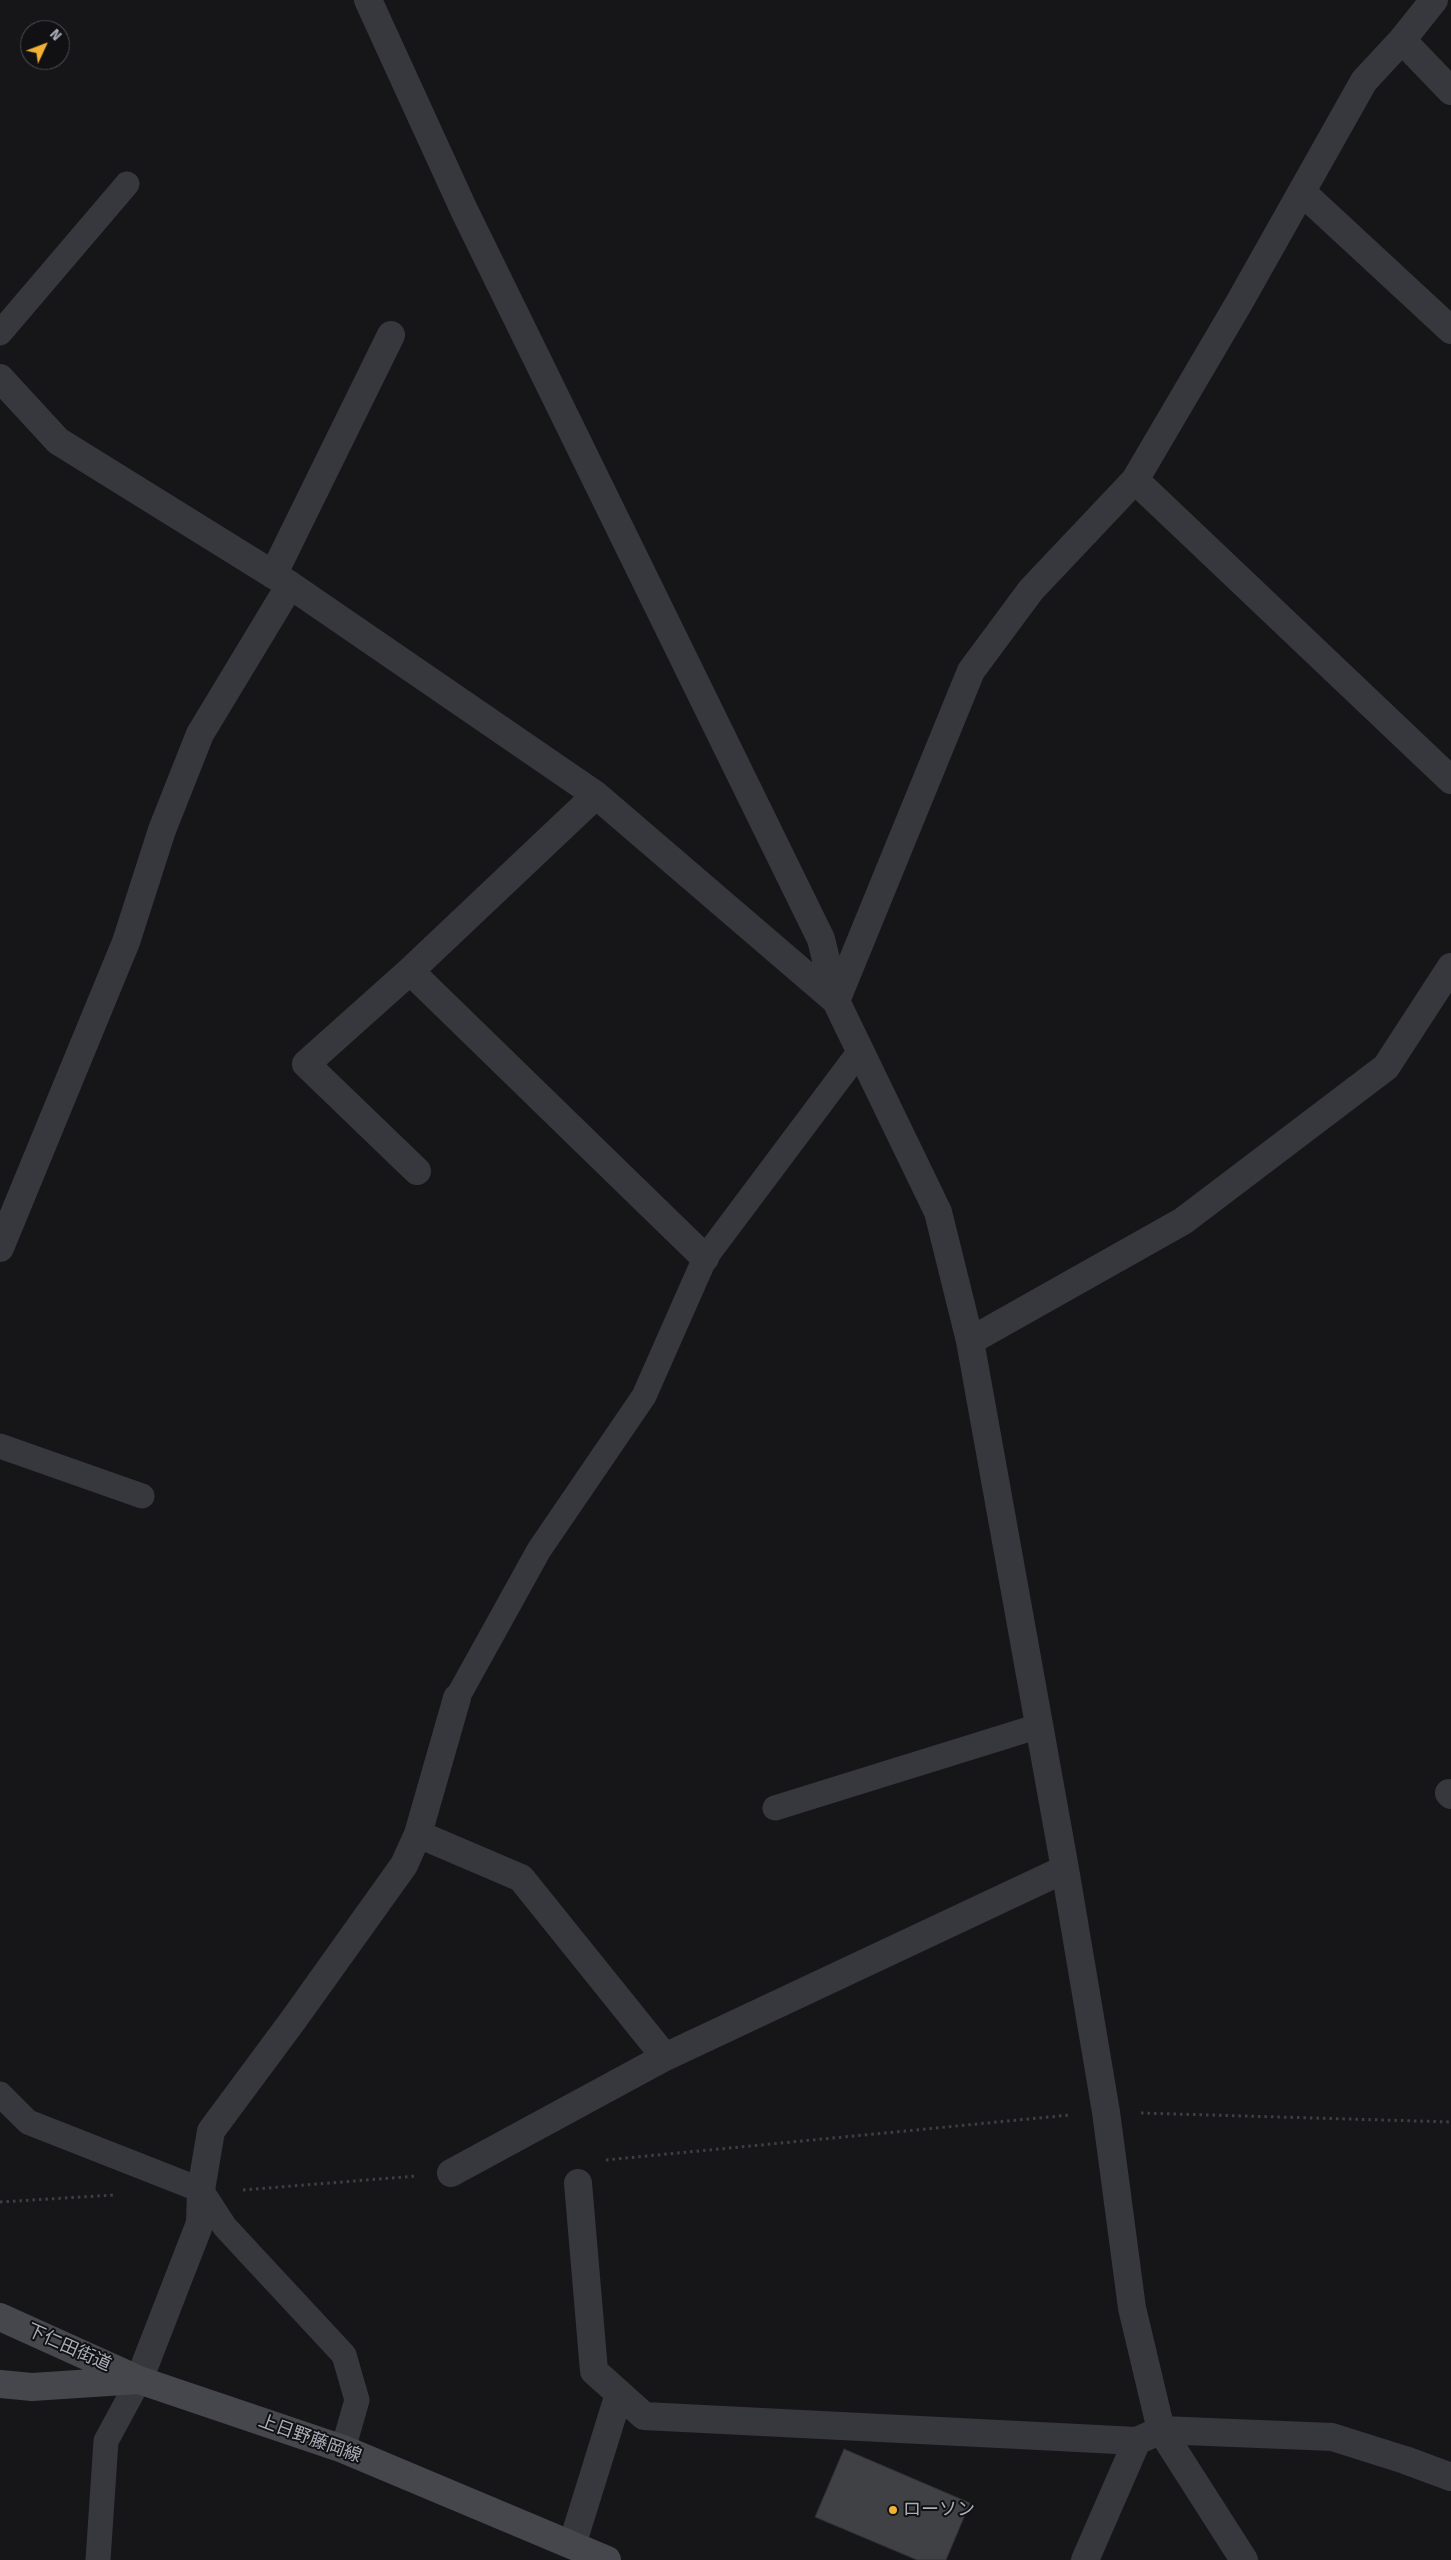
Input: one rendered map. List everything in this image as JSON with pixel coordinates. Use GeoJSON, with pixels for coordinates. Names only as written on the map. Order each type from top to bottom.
{"type":"FeatureCollection","features":[{"type":"Feature","properties":{"kind":"main road","name":"下仁田街道"},"geometry":{"type":"LineString","coordinates":[[0,2317],[139,2380]]}},
{"type":"Feature","properties":{"kind":"main road","name":"上日野藤岡線"},"geometry":{"type":"LineString","coordinates":[[0,2384],[32,2387],[139,2380],[343,2449],[607,2560]]}},
{"type":"Feature","properties":{"kind":"street"},"geometry":{"type":"LineString","coordinates":[[368,0],[464,210],[821,939],[836,1001],[938,1212],[970,1341],[1039,1726],[1106,2112],[1132,2308],[1161,2430],[1244,2560]]}},
{"type":"Feature","properties":{"kind":"street"},"geometry":{"type":"LineString","coordinates":[[836,1001],[971,671],[1031,590],[1135,480],[1364,81],[1402,40],[1434,0]]}},
{"type":"Feature","properties":{"kind":"street"},"geometry":{"type":"LineString","coordinates":[[1402,40],[1451,91]]}},
{"type":"Feature","properties":{"kind":"street"},"geometry":{"type":"LineString","coordinates":[[1302,192],[1451,330]]}},
{"type":"Feature","properties":{"kind":"street"},"geometry":{"type":"LineString","coordinates":[[0,1248],[126,942],[162,830],[200,734],[281,580],[391,335]]}},
{"type":"Feature","properties":{"kind":"street"},"geometry":{"type":"LineString","coordinates":[[1,382],[58,441],[281,580],[596,795],[836,1001]]}},
{"type":"Feature","properties":{"kind":"street"},"geometry":{"type":"LineString","coordinates":[[1135,480],[1451,780]]}},
{"type":"Feature","properties":{"kind":"street"},"geometry":{"type":"LineString","coordinates":[[417,1171],[306,1064],[410,971],[596,795]]}},
{"type":"Feature","properties":{"kind":"street"},"geometry":{"type":"LineString","coordinates":[[970,1341],[1183,1221],[1386,1067],[1451,967]]}},
{"type":"Feature","properties":{"kind":"street"},"geometry":{"type":"LineString","coordinates":[[410,971],[706,1258]]}},
{"type":"Feature","properties":{"kind":"street"},"geometry":{"type":"LineString","coordinates":[[139,2380],[200,2223],[201,2190],[210,2131],[294,2019],[404,1865],[418,1834],[457,1698]]}},
{"type":"Feature","properties":{"kind":"street"},"geometry":{"type":"LineString","coordinates":[[418,1834],[521,1878],[665,2057]]}},
{"type":"Feature","properties":{"kind":"street"},"geometry":{"type":"LineString","coordinates":[[451,2173],[665,2057],[1064,1869]]}},
{"type":"Feature","properties":{"kind":"street"},"geometry":{"type":"LineString","coordinates":[[578,2183],[594,2370],[644,2416],[1137,2441],[1161,2430],[1332,2437],[1451,2477]]}},
{"type":"Feature","properties":{"kind":"street"},"geometry":{"type":"LineString","coordinates":[[572,2545],[620,2394]]}},
{"type":"Feature","properties":{"kind":"street"},"geometry":{"type":"LineString","coordinates":[[1085,2560],[1137,2441]]}},
{"type":"Feature","properties":{"kind":"lane"},"geometry":{"type":"LineString","coordinates":[[0,333],[127,184]]}},
{"type":"Feature","properties":{"kind":"lane"},"geometry":{"type":"LineString","coordinates":[[457,1698],[539,1550],[644,1396],[706,1258],[860,1051]]}},
{"type":"Feature","properties":{"kind":"lane"},"geometry":{"type":"LineString","coordinates":[[0,1446],[142,1496]]}},
{"type":"Feature","properties":{"kind":"lane"},"geometry":{"type":"LineString","coordinates":[[775,1808],[1039,1726]]}},
{"type":"Feature","properties":{"kind":"lane"},"geometry":{"type":"LineString","coordinates":[[0,2094],[28,2122],[201,2190],[225,2227],[344,2355],[357,2400],[343,2449]]}},
{"type":"Feature","properties":{"kind":"lane"},"geometry":{"type":"LineString","coordinates":[[98,2560],[106,2441],[139,2380]]}},
{"type":"Feature","properties":{"kind":"path"},"geometry":{"type":"LineString","coordinates":[[600,2161],[1106,2112],[1451,2122]]}},
{"type":"Feature","properties":{"kind":"path"},"geometry":{"type":"LineString","coordinates":[[201,2190],[225,2192],[451,2173]]}},
{"type":"Feature","properties":{"kind":"path"},"geometry":{"type":"LineString","coordinates":[[0,2202],[122,2195]]}},
{"type":"Feature","properties":{"kind":"building","name":"ローソン"},"geometry":{"type":"Polygon","coordinates":[[[844,2449],[970,2503],[946,2560],[917,2560],[815,2517],[844,2449]]]}},
{"type":"Feature","properties":{"kind":"place","name":"ローソン"},"geometry":{"type":"Point","coordinates":[893,2510]}}]}
